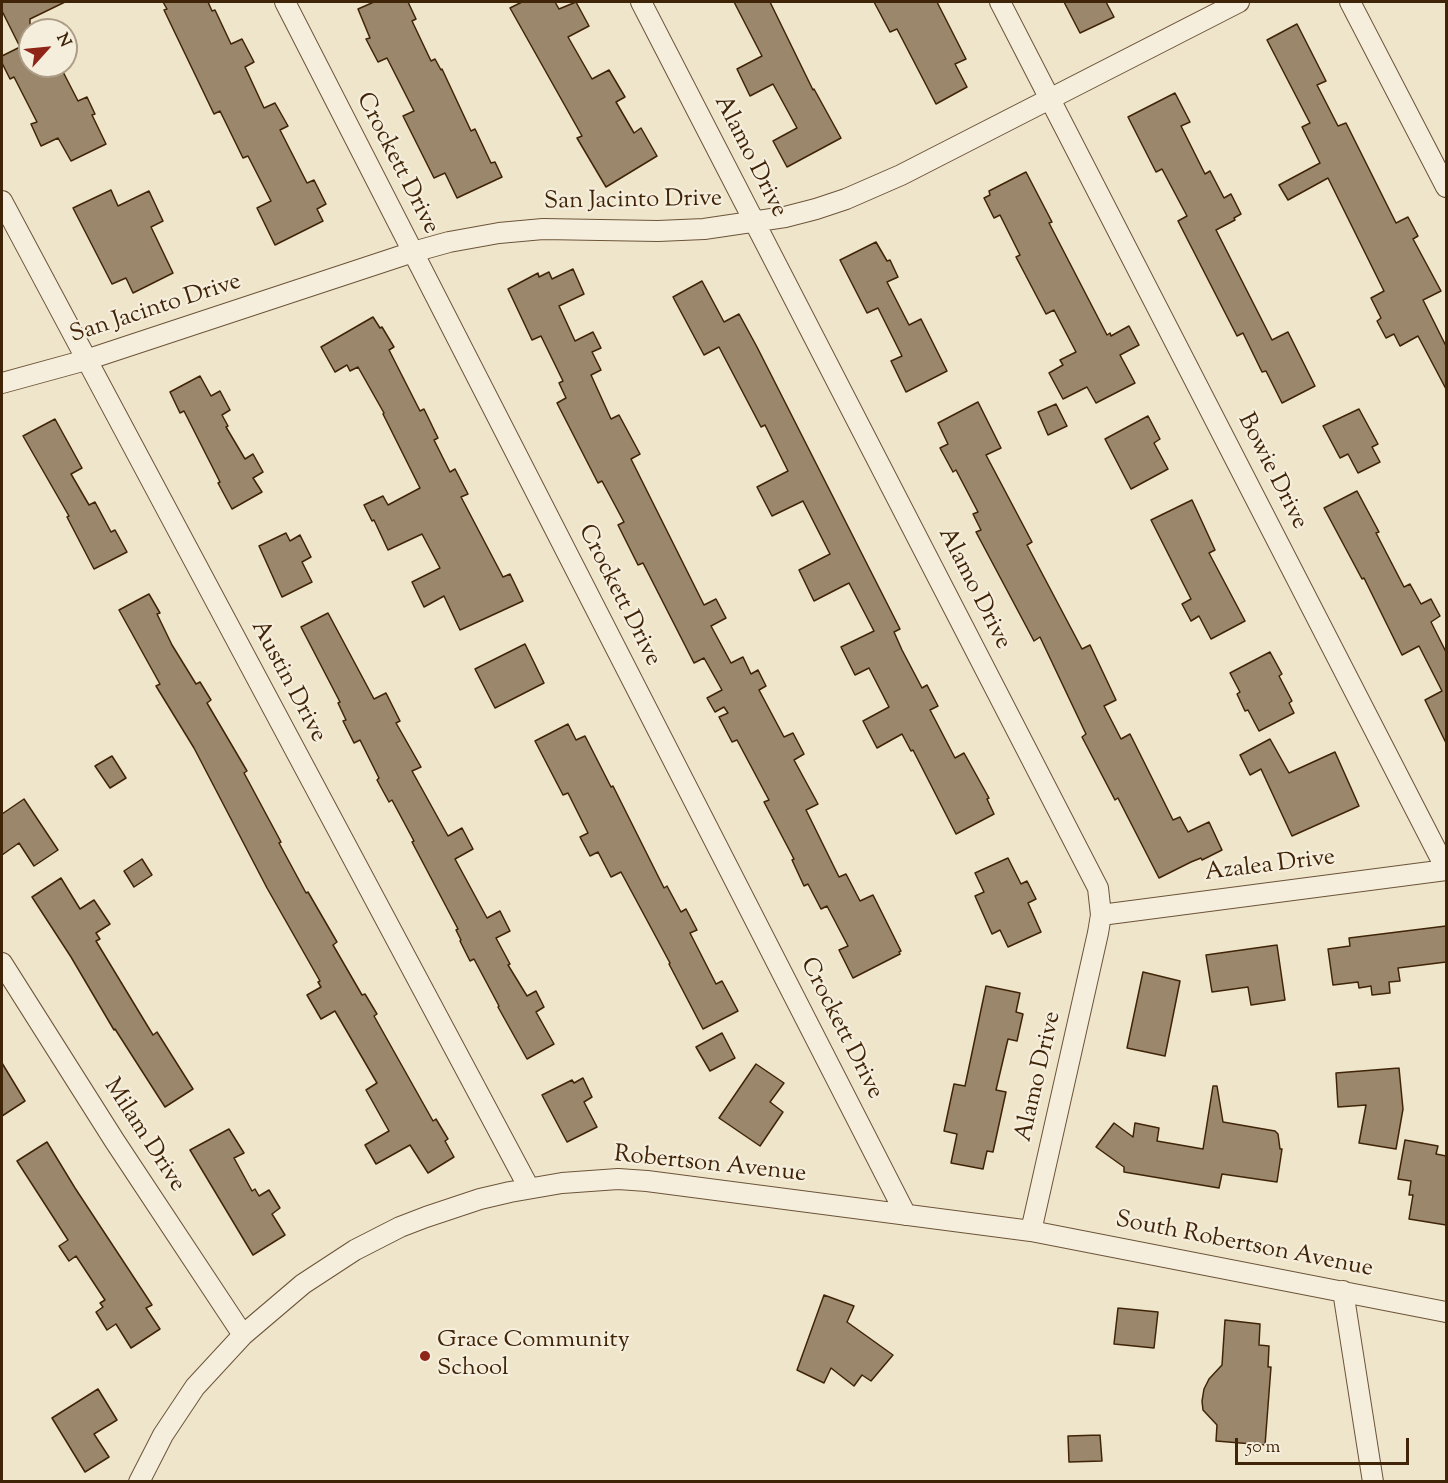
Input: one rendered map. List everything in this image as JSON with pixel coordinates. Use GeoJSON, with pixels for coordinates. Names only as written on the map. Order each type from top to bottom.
{"type":"FeatureCollection","features":[{"type":"Feature","properties":{"kind":"street","name":"Crockett Drive"},"geometry":{"type":"LineString","coordinates":[[285,2],[906,1215]]}},
{"type":"Feature","properties":{"kind":"street","name":"Alamo Drive"},"geometry":{"type":"LineString","coordinates":[[641,2],[1098,888],[1101,915],[1031,1231]]}},
{"type":"Feature","properties":{"kind":"street","name":"Bowie Drive"},"geometry":{"type":"LineString","coordinates":[[1000,2],[1051,97],[1446,870]]}},
{"type":"Feature","properties":{"kind":"street","name":"San Jacinto Drive"},"geometry":{"type":"LineString","coordinates":[[2,383],[87,360],[413,252],[475,236],[543,229],[680,231],[754,222],[816,209],[876,187],[925,164],[1239,2]]}},
{"type":"Feature","properties":{"kind":"street"},"geometry":{"type":"LineString","coordinates":[[1350,2],[1446,187]]}},
{"type":"Feature","properties":{"kind":"street","name":"Austin Drive"},"geometry":{"type":"LineString","coordinates":[[2,201],[529,1188]]}},
{"type":"Feature","properties":{"kind":"street","name":"Azalea Drive"},"geometry":{"type":"LineString","coordinates":[[1101,915],[1446,870]]}},
{"type":"Feature","properties":{"kind":"street","name":"Milam Drive"},"geometry":{"type":"LineString","coordinates":[[2,963],[114,1140],[243,1335]]}},
{"type":"Feature","properties":{"kind":"street","name":"Robertson Avenue"},"geometry":{"type":"LineString","coordinates":[[139,1482],[180,1408],[195,1387],[243,1335],[303,1284],[329,1266],[400,1227],[449,1208],[529,1188],[600,1180],[647,1180],[1031,1231]]}},
{"type":"Feature","properties":{"kind":"street","name":"South Robertson Avenue"},"geometry":{"type":"LineString","coordinates":[[1031,1231],[1446,1312]]}},
{"type":"Feature","properties":{"kind":"street"},"geometry":{"type":"LineString","coordinates":[[1343,1292],[1373,1482]]}},
{"type":"Feature","properties":{"kind":"building"},"geometry":{"type":"Polygon","coordinates":[[[2,2],[65,2],[32,18],[18,18],[18,43],[2,11],[2,2]]]}},
{"type":"Feature","properties":{"kind":"building"},"geometry":{"type":"Polygon","coordinates":[[[163,2],[208,2],[212,11],[215,10],[231,44],[242,39],[254,62],[245,67],[264,108],[275,103],[288,126],[280,130],[307,183],[314,180],[326,204],[317,209],[323,221],[275,245],[257,208],[271,201],[248,156],[243,158],[220,111],[214,114],[164,10],[167,9],[163,2]]]}},
{"type":"Feature","properties":{"kind":"building"},"geometry":{"type":"Polygon","coordinates":[[[374,2],[408,2],[416,19],[412,21],[431,61],[435,59],[442,69],[471,131],[475,129],[491,163],[495,162],[502,177],[457,198],[445,173],[434,178],[403,116],[414,111],[387,58],[378,62],[366,39],[370,38],[358,9],[374,2]]]}},
{"type":"Feature","properties":{"kind":"building"},"geometry":{"type":"Polygon","coordinates":[[[522,2],[555,2],[559,9],[576,2],[589,26],[568,37],[592,79],[609,70],[625,97],[616,102],[634,133],[641,128],[657,156],[606,187],[577,138],[582,136],[510,8],[522,2]]]}},
{"type":"Feature","properties":{"kind":"building"},"geometry":{"type":"Polygon","coordinates":[[[734,2],[770,2],[813,90],[841,138],[787,167],[773,141],[797,128],[773,84],[750,96],[737,69],[762,56],[734,2]]]}},
{"type":"Feature","properties":{"kind":"building"},"geometry":{"type":"Polygon","coordinates":[[[874,2],[937,2],[966,59],[955,64],[967,87],[936,104],[897,29],[890,32],[874,2]]]}},
{"type":"Feature","properties":{"kind":"building"},"geometry":{"type":"Polygon","coordinates":[[[1064,2],[1106,2],[1114,17],[1080,33],[1064,2]]]}},
{"type":"Feature","properties":{"kind":"building"},"geometry":{"type":"Polygon","coordinates":[[[1297,24],[1326,81],[1317,85],[1338,126],[1346,123],[1396,223],[1408,217],[1418,236],[1413,239],[1441,291],[1423,300],[1446,346],[1446,389],[1418,336],[1400,346],[1394,334],[1386,338],[1377,321],[1381,318],[1371,298],[1384,291],[1328,178],[1288,200],[1279,185],[1320,163],[1302,127],[1310,123],[1267,40],[1297,24]]]}},
{"type":"Feature","properties":{"kind":"building"},"geometry":{"type":"Polygon","coordinates":[[[18,48],[18,78],[66,78],[78,101],[87,97],[95,114],[92,115],[106,144],[71,161],[58,138],[41,146],[31,124],[37,122],[14,77],[10,79],[2,63],[2,56],[18,48]]]}},
{"type":"Feature","properties":{"kind":"building"},"geometry":{"type":"Polygon","coordinates":[[[1175,93],[1190,122],[1181,126],[1205,174],[1210,171],[1224,198],[1231,194],[1241,214],[1234,218],[1235,220],[1216,230],[1272,340],[1288,332],[1315,386],[1282,403],[1266,371],[1262,372],[1243,333],[1237,336],[1178,221],[1187,216],[1162,169],[1156,172],[1128,117],[1175,93]]]}},
{"type":"Feature","properties":{"kind":"building"},"geometry":{"type":"Polygon","coordinates":[[[1026,172],[1052,222],[1049,223],[1107,335],[1110,333],[1111,336],[1129,326],[1139,345],[1120,355],[1135,383],[1096,403],[1087,387],[1063,399],[1049,373],[1063,365],[1060,360],[1076,352],[1054,310],[1046,314],[1016,257],[1020,255],[1000,215],[994,218],[984,198],[990,195],[989,191],[1026,172]]]}},
{"type":"Feature","properties":{"kind":"building"},"geometry":{"type":"Polygon","coordinates":[[[111,190],[118,206],[149,191],[163,221],[151,227],[173,273],[133,293],[126,278],[112,284],[73,208],[111,190]]]}},
{"type":"Feature","properties":{"kind":"building"},"geometry":{"type":"Polygon","coordinates":[[[876,242],[887,261],[890,260],[898,277],[887,282],[909,325],[921,319],[947,371],[906,392],[891,361],[902,356],[878,308],[867,313],[840,260],[876,242]]]}},
{"type":"Feature","properties":{"kind":"building"},"geometry":{"type":"Polygon","coordinates":[[[573,269],[584,294],[559,306],[575,341],[593,332],[601,348],[592,352],[601,370],[591,375],[611,419],[619,415],[640,454],[631,459],[704,605],[716,599],[726,618],[711,626],[731,663],[743,657],[751,674],[758,670],[766,686],[759,690],[784,737],[793,733],[804,754],[794,760],[818,804],[806,810],[839,877],[846,874],[860,901],[873,895],[901,951],[900,954],[853,978],[839,950],[848,946],[827,906],[821,909],[808,884],[804,886],[792,860],[794,859],[764,802],[769,800],[737,740],[732,742],[719,717],[728,713],[724,707],[715,712],[707,698],[722,690],[704,658],[694,663],[643,563],[638,565],[618,525],[624,522],[602,481],[598,483],[557,403],[566,398],[559,383],[563,381],[541,336],[532,340],[508,289],[538,273],[539,277],[549,272],[552,279],[573,269]]]}},
{"type":"Feature","properties":{"kind":"building"},"geometry":{"type":"Polygon","coordinates":[[[702,281],[724,322],[739,314],[900,629],[894,632],[902,650],[922,688],[927,685],[938,706],[930,710],[955,758],[964,753],[989,798],[987,799],[994,814],[956,834],[913,750],[911,751],[902,734],[877,748],[863,721],[889,707],[869,668],[855,675],[841,647],[874,631],[849,583],[814,601],[799,570],[830,554],[803,501],[772,516],[757,487],[788,471],[765,425],[761,427],[719,347],[704,355],[673,297],[702,281]]]}},
{"type":"Feature","properties":{"kind":"building"},"geometry":{"type":"Polygon","coordinates":[[[373,317],[394,347],[389,350],[420,411],[424,409],[438,438],[434,440],[450,472],[455,469],[468,494],[461,497],[503,577],[510,574],[523,601],[460,630],[444,596],[424,607],[412,582],[440,568],[422,534],[388,550],[364,505],[383,496],[388,505],[420,488],[384,413],[358,367],[350,371],[347,365],[335,372],[321,347],[373,317]]]}},
{"type":"Feature","properties":{"kind":"building"},"geometry":{"type":"Polygon","coordinates":[[[200,376],[211,396],[220,391],[230,410],[222,415],[228,426],[226,427],[245,459],[253,454],[263,472],[253,478],[262,492],[232,509],[184,411],[180,413],[170,392],[200,376]]]}},
{"type":"Feature","properties":{"kind":"building"},"geometry":{"type":"Polygon","coordinates":[[[978,402],[1001,448],[986,455],[1032,542],[1027,545],[1082,649],[1090,645],[1116,700],[1104,706],[1121,739],[1130,734],[1173,820],[1180,817],[1188,832],[1209,822],[1222,850],[1159,878],[1118,798],[1115,800],[1082,737],[1086,734],[1040,637],[1034,641],[976,532],[981,530],[973,514],[978,512],[956,470],[953,472],[940,448],[948,444],[938,423],[978,402]]]}},
{"type":"Feature","properties":{"kind":"building"},"geometry":{"type":"Polygon","coordinates":[[[1056,404],[1067,426],[1048,435],[1038,412],[1056,404]]]}},
{"type":"Feature","properties":{"kind":"building"},"geometry":{"type":"Polygon","coordinates":[[[1359,409],[1378,444],[1372,447],[1380,462],[1358,473],[1348,454],[1340,458],[1323,426],[1359,409]]]}},
{"type":"Feature","properties":{"kind":"building"},"geometry":{"type":"Polygon","coordinates":[[[1148,416],[1160,439],[1154,443],[1168,469],[1131,489],[1105,439],[1148,416]]]}},
{"type":"Feature","properties":{"kind":"building"},"geometry":{"type":"Polygon","coordinates":[[[55,419],[82,468],[71,474],[89,505],[95,502],[111,532],[115,530],[127,552],[94,569],[67,517],[69,516],[23,436],[55,419]]]}},
{"type":"Feature","properties":{"kind":"building"},"geometry":{"type":"Polygon","coordinates":[[[1357,491],[1404,587],[1410,584],[1421,604],[1431,599],[1440,616],[1431,622],[1446,652],[1446,743],[1425,700],[1442,691],[1419,646],[1402,655],[1364,578],[1362,579],[1324,508],[1357,491]]]}},
{"type":"Feature","properties":{"kind":"building"},"geometry":{"type":"Polygon","coordinates":[[[1192,500],[1215,550],[1209,553],[1245,621],[1211,639],[1199,616],[1191,621],[1182,604],[1191,599],[1151,520],[1192,500]]]}},
{"type":"Feature","properties":{"kind":"building"},"geometry":{"type":"Polygon","coordinates":[[[286,533],[290,541],[300,535],[311,557],[302,562],[312,582],[282,597],[259,546],[286,533]]]}},
{"type":"Feature","properties":{"kind":"building"},"geometry":{"type":"Polygon","coordinates":[[[149,594],[160,613],[157,614],[172,645],[196,684],[200,682],[211,700],[207,703],[247,771],[244,773],[281,842],[279,843],[306,893],[308,892],[337,942],[333,945],[362,995],[365,994],[377,1014],[374,1016],[433,1121],[436,1119],[448,1139],[445,1141],[454,1157],[428,1173],[410,1145],[376,1164],[365,1145],[389,1131],[366,1090],[377,1083],[335,1011],[321,1019],[307,995],[321,987],[318,982],[320,981],[267,888],[194,748],[156,686],[160,684],[119,610],[149,594]]]}},
{"type":"Feature","properties":{"kind":"building"},"geometry":{"type":"Polygon","coordinates":[[[328,613],[374,699],[386,693],[400,721],[396,723],[421,767],[412,771],[448,836],[462,828],[473,849],[455,859],[487,918],[500,911],[510,931],[496,938],[510,964],[508,965],[527,996],[536,991],[544,1007],[536,1012],[554,1044],[527,1059],[474,959],[470,961],[460,941],[456,930],[458,929],[392,800],[389,802],[377,780],[379,778],[360,740],[354,743],[343,721],[346,720],[338,703],[340,702],[301,627],[328,613]]]}},
{"type":"Feature","properties":{"kind":"building"},"geometry":{"type":"Polygon","coordinates":[[[525,644],[544,683],[495,708],[475,669],[525,644]]]}},
{"type":"Feature","properties":{"kind":"building"},"geometry":{"type":"Polygon","coordinates":[[[1270,652],[1282,674],[1279,676],[1292,701],[1289,703],[1294,713],[1259,731],[1248,710],[1245,711],[1237,694],[1240,692],[1230,673],[1270,652]]]}},
{"type":"Feature","properties":{"kind":"building"},"geometry":{"type":"Polygon","coordinates":[[[568,724],[576,740],[585,736],[664,888],[667,886],[681,912],[686,909],[697,930],[690,933],[716,984],[722,981],[738,1011],[703,1029],[621,872],[611,877],[598,852],[590,856],[580,837],[588,833],[568,793],[563,795],[535,741],[568,724]]]}},
{"type":"Feature","properties":{"kind":"building"},"geometry":{"type":"Polygon","coordinates":[[[1270,739],[1289,773],[1335,752],[1359,806],[1292,836],[1261,769],[1250,775],[1240,755],[1270,739]]]}},
{"type":"Feature","properties":{"kind":"building"},"geometry":{"type":"Polygon","coordinates":[[[112,756],[126,778],[110,788],[95,766],[112,756]]]}},
{"type":"Feature","properties":{"kind":"building"},"geometry":{"type":"Polygon","coordinates":[[[24,799],[58,850],[34,866],[19,843],[2,855],[2,814],[24,799]]]}},
{"type":"Feature","properties":{"kind":"building"},"geometry":{"type":"Polygon","coordinates":[[[1008,858],[1021,884],[1027,881],[1036,899],[1028,903],[1041,932],[1008,947],[1000,930],[992,934],[975,896],[984,892],[975,873],[1008,858]]]}},
{"type":"Feature","properties":{"kind":"building"},"geometry":{"type":"Polygon","coordinates":[[[142,859],[152,875],[134,887],[124,871],[142,859]]]}},
{"type":"Feature","properties":{"kind":"building"},"geometry":{"type":"Polygon","coordinates":[[[61,878],[80,909],[94,900],[110,924],[96,933],[100,939],[96,941],[153,1035],[157,1032],[193,1089],[165,1107],[114,1030],[32,897],[61,878]]]}},
{"type":"Feature","properties":{"kind":"building"},"geometry":{"type":"Polygon","coordinates":[[[1446,926],[1446,962],[1398,968],[1400,981],[1389,982],[1390,993],[1372,995],[1371,986],[1359,988],[1358,982],[1333,985],[1328,949],[1350,946],[1349,938],[1446,926]]]}},
{"type":"Feature","properties":{"kind":"building"},"geometry":{"type":"Polygon","coordinates":[[[1277,945],[1285,1000],[1251,1005],[1248,987],[1212,992],[1206,955],[1277,945]]]}},
{"type":"Feature","properties":{"kind":"building"},"geometry":{"type":"Polygon","coordinates":[[[1143,972],[1180,981],[1165,1056],[1127,1048],[1143,972]]]}},
{"type":"Feature","properties":{"kind":"building"},"geometry":{"type":"Polygon","coordinates":[[[986,986],[1020,993],[1016,1012],[1023,1014],[1017,1041],[1008,1039],[996,1090],[1006,1092],[993,1152],[987,1151],[983,1169],[951,1163],[957,1134],[944,1131],[954,1084],[965,1086],[986,986]]]}},
{"type":"Feature","properties":{"kind":"building"},"geometry":{"type":"Polygon","coordinates":[[[722,1033],[735,1058],[710,1071],[696,1047],[722,1033]]]}},
{"type":"Feature","properties":{"kind":"building"},"geometry":{"type":"Polygon","coordinates":[[[2,1063],[25,1101],[2,1116],[2,1063]]]}},
{"type":"Feature","properties":{"kind":"building"},"geometry":{"type":"Polygon","coordinates":[[[756,1064],[784,1083],[770,1102],[783,1112],[760,1146],[719,1118],[756,1064]]]}},
{"type":"Feature","properties":{"kind":"building"},"geometry":{"type":"Polygon","coordinates":[[[1399,1068],[1403,1109],[1396,1149],[1359,1143],[1366,1105],[1338,1107],[1336,1073],[1399,1068]]]}},
{"type":"Feature","properties":{"kind":"building"},"geometry":{"type":"Polygon","coordinates":[[[583,1078],[592,1097],[584,1102],[597,1127],[567,1142],[542,1095],[572,1080],[574,1083],[583,1078]]]}},
{"type":"Feature","properties":{"kind":"building"},"geometry":{"type":"Polygon","coordinates":[[[1213,1086],[1217,1086],[1223,1122],[1275,1131],[1278,1134],[1280,1149],[1282,1149],[1277,1182],[1222,1174],[1219,1188],[1124,1172],[1124,1167],[1096,1147],[1114,1123],[1133,1137],[1135,1123],[1159,1128],[1157,1141],[1203,1149],[1213,1086]]]}},
{"type":"Feature","properties":{"kind":"building"},"geometry":{"type":"Polygon","coordinates":[[[229,1129],[244,1153],[234,1158],[252,1191],[255,1189],[259,1196],[269,1190],[280,1208],[272,1214],[285,1235],[253,1255],[190,1150],[229,1129]]]}},
{"type":"Feature","properties":{"kind":"building"},"geometry":{"type":"Polygon","coordinates":[[[1405,1140],[1438,1146],[1436,1154],[1446,1156],[1446,1225],[1409,1219],[1413,1195],[1409,1195],[1411,1181],[1398,1179],[1405,1140]]]}},
{"type":"Feature","properties":{"kind":"building"},"geometry":{"type":"Polygon","coordinates":[[[47,1142],[152,1305],[146,1308],[160,1329],[131,1348],[116,1324],[107,1330],[96,1312],[103,1307],[100,1303],[105,1300],[76,1256],[69,1261],[59,1246],[68,1240],[17,1161],[47,1142]]]}},
{"type":"Feature","properties":{"kind":"building"},"geometry":{"type":"Polygon","coordinates":[[[824,1295],[854,1306],[847,1322],[893,1355],[871,1381],[862,1375],[854,1386],[831,1368],[824,1383],[797,1370],[824,1295]]]}},
{"type":"Feature","properties":{"kind":"building"},"geometry":{"type":"Polygon","coordinates":[[[1118,1308],[1158,1312],[1154,1348],[1114,1344],[1118,1308]]]}},
{"type":"Feature","properties":{"kind":"building"},"geometry":{"type":"Polygon","coordinates":[[[1225,1320],[1260,1324],[1259,1345],[1269,1346],[1268,1367],[1271,1367],[1265,1445],[1216,1441],[1217,1425],[1203,1410],[1204,1389],[1209,1379],[1222,1365],[1225,1320]]]}},
{"type":"Feature","properties":{"kind":"building"},"geometry":{"type":"Polygon","coordinates":[[[98,1389],[117,1420],[94,1434],[109,1457],[85,1472],[52,1418],[98,1389]]]}},
{"type":"Feature","properties":{"kind":"building"},"geometry":{"type":"Polygon","coordinates":[[[1100,1435],[1102,1461],[1069,1462],[1068,1436],[1100,1435]]]}},
{"type":"Feature","properties":{"kind":"place","name":"Grace Community School"},"geometry":{"type":"Point","coordinates":[425,1356]}}]}
